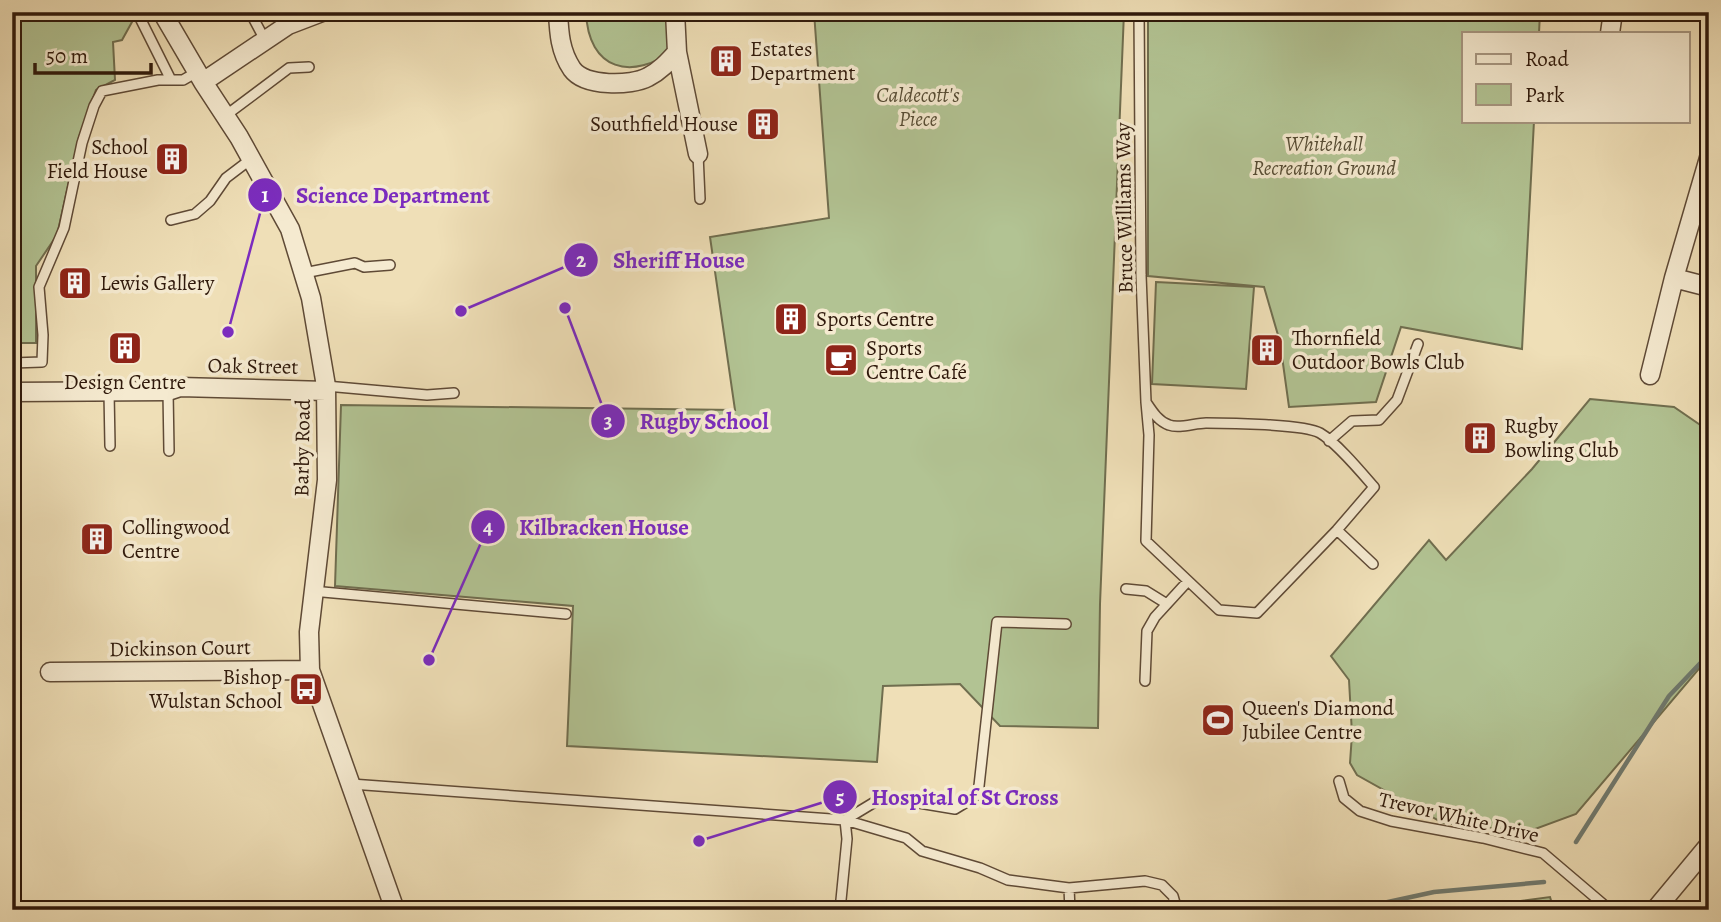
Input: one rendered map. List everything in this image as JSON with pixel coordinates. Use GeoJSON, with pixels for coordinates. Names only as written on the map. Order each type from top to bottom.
{"type":"FeatureCollection","features":[{"type":"Feature","properties":{"kind":"street","name":"Barby Road"},"geometry":{"type":"LineString","coordinates":[[162,12],[290,229],[311,298],[326,388],[327,480],[309,632],[310,670],[395,910]]}},
{"type":"Feature","properties":{"kind":"street"},"geometry":{"type":"LineString","coordinates":[[558,12],[560,45],[573,72],[596,82],[621,84],[647,78],[663,67],[677,52]]}},
{"type":"Feature","properties":{"kind":"street"},"geometry":{"type":"LineString","coordinates":[[675,12],[677,52],[698,154]]}},
{"type":"Feature","properties":{"kind":"street"},"geometry":{"type":"LineString","coordinates":[[1610,32],[1613,12]]}},
{"type":"Feature","properties":{"kind":"street"},"geometry":{"type":"LineString","coordinates":[[200,77],[288,25],[312,14]]}},
{"type":"Feature","properties":{"kind":"street"},"geometry":{"type":"LineString","coordinates":[[1650,375],[1674,278],[1709,158]]}},
{"type":"Feature","properties":{"kind":"street"},"geometry":{"type":"LineString","coordinates":[[1674,278],[1709,287]]}},
{"type":"Feature","properties":{"kind":"street","name":"Oak Street"},"geometry":{"type":"LineString","coordinates":[[12,392],[168,391],[180,387],[326,388]]}},
{"type":"Feature","properties":{"kind":"street","name":"Dickinson Court"},"geometry":{"type":"LineString","coordinates":[[50,672],[310,670]]}},
{"type":"Feature","properties":{"kind":"street"},"geometry":{"type":"LineString","coordinates":[[1655,910],[1709,845]]}},
{"type":"Feature","properties":{"kind":"lane"},"geometry":{"type":"LineString","coordinates":[[137,12],[170,78]]}},
{"type":"Feature","properties":{"kind":"lane"},"geometry":{"type":"LineString","coordinates":[[250,12],[265,40]]}},
{"type":"Feature","properties":{"kind":"lane","name":"Bruce Williams Way"},"geometry":{"type":"LineString","coordinates":[[1139,12],[1141,268],[1146,402],[1149,435],[1146,541],[1219,610],[1257,613],[1337,530],[1374,487],[1356,466],[1319,432],[1288,426],[1205,423],[1173,426],[1155,415],[1146,402]]}},
{"type":"Feature","properties":{"kind":"lane"},"geometry":{"type":"LineString","coordinates":[[225,116],[289,68],[309,67]]}},
{"type":"Feature","properties":{"kind":"lane"},"geometry":{"type":"LineString","coordinates":[[12,363],[42,362],[39,287],[64,228],[82,143],[102,91],[170,78],[183,80],[200,77]]}},
{"type":"Feature","properties":{"kind":"lane"},"geometry":{"type":"LineString","coordinates":[[698,154],[700,199]]}},
{"type":"Feature","properties":{"kind":"lane"},"geometry":{"type":"LineString","coordinates":[[171,220],[195,214],[209,201],[226,178],[251,159]]}},
{"type":"Feature","properties":{"kind":"lane"},"geometry":{"type":"LineString","coordinates":[[304,273],[355,263],[364,267],[390,265]]}},
{"type":"Feature","properties":{"kind":"lane"},"geometry":{"type":"LineString","coordinates":[[1329,441],[1352,421],[1379,420],[1397,400],[1418,344]]}},
{"type":"Feature","properties":{"kind":"lane"},"geometry":{"type":"LineString","coordinates":[[326,388],[427,395],[454,393]]}},
{"type":"Feature","properties":{"kind":"lane"},"geometry":{"type":"LineString","coordinates":[[168,391],[169,451]]}},
{"type":"Feature","properties":{"kind":"lane"},"geometry":{"type":"LineString","coordinates":[[109,392],[110,446]]}},
{"type":"Feature","properties":{"kind":"lane"},"geometry":{"type":"LineString","coordinates":[[1337,530],[1373,564]]}},
{"type":"Feature","properties":{"kind":"lane"},"geometry":{"type":"LineString","coordinates":[[1145,681],[1147,631],[1155,617],[1188,581]]}},
{"type":"Feature","properties":{"kind":"lane"},"geometry":{"type":"LineString","coordinates":[[1126,589],[1146,591],[1167,604]]}},
{"type":"Feature","properties":{"kind":"lane"},"geometry":{"type":"LineString","coordinates":[[313,592],[566,614]]}},
{"type":"Feature","properties":{"kind":"lane"},"geometry":{"type":"LineString","coordinates":[[845,820],[883,797],[954,809],[978,795],[997,622],[1066,624]]}},
{"type":"Feature","properties":{"kind":"lane","name":"Trevor White Drive"},"geometry":{"type":"LineString","coordinates":[[1339,781],[1344,798],[1360,811],[1391,821],[1483,838],[1543,853],[1610,910]]}},
{"type":"Feature","properties":{"kind":"lane"},"geometry":{"type":"LineString","coordinates":[[349,784],[845,820],[906,838],[922,851],[980,868],[1008,880],[1069,888],[1145,881],[1162,885],[1173,896],[1177,910]]}},
{"type":"Feature","properties":{"kind":"lane"},"geometry":{"type":"LineString","coordinates":[[840,910],[847,839],[845,820]]}},
{"type":"Feature","properties":{"kind":"lane"},"geometry":{"type":"LineString","coordinates":[[1069,888],[1070,910]]}},
{"type":"Feature","properties":{"kind":"green space"},"geometry":{"type":"Polygon","coordinates":[[[12,12],[127,12],[132,22],[122,40],[113,42],[115,80],[96,90],[79,137],[57,235],[36,266],[36,343],[12,343],[12,12]]]}},
{"type":"Feature","properties":{"kind":"green space"},"geometry":{"type":"Polygon","coordinates":[[[586,12],[681,12],[675,49],[643,65],[615,65],[604,58],[595,47],[586,12]]]}},
{"type":"Feature","properties":{"kind":"green space","name":"Caldecott's Piece"},"geometry":{"type":"Polygon","coordinates":[[[814,12],[1124,12],[1100,604],[1098,728],[1000,726],[960,684],[883,686],[877,762],[567,746],[573,606],[335,586],[341,405],[735,410],[710,237],[829,218],[814,12]]]}},
{"type":"Feature","properties":{"kind":"green space","name":"Whitehall Recreation Ground"},"geometry":{"type":"Polygon","coordinates":[[[1148,12],[1540,12],[1539,32],[1462,32],[1462,122],[1534,122],[1522,349],[1401,327],[1376,402],[1289,407],[1280,342],[1264,287],[1148,276],[1148,12]]]}},
{"type":"Feature","properties":{"kind":"green space"},"geometry":{"type":"Polygon","coordinates":[[[1156,282],[1254,287],[1246,389],[1152,384],[1156,282]]]}},
{"type":"Feature","properties":{"kind":"green space"},"geometry":{"type":"Polygon","coordinates":[[[1590,399],[1674,407],[1709,431],[1709,657],[1576,814],[1527,832],[1443,823],[1357,775],[1350,763],[1352,734],[1349,680],[1331,656],[1429,540],[1446,560],[1532,469],[1590,399]]]}},
{"type":"Feature","properties":{"kind":"green space"},"geometry":{"type":"Polygon","coordinates":[[[1550,897],[1554,910],[1454,910],[1550,897]]]}},
{"type":"Feature","properties":{"kind":"waterway"},"geometry":{"type":"LineString","coordinates":[[1576,842],[1669,696],[1709,654]]}},
{"type":"Feature","properties":{"kind":"waterway"},"geometry":{"type":"LineString","coordinates":[[1351,910],[1434,892],[1544,882]]}},
{"type":"Feature","properties":{"kind":"place","name":"Estates Department"},"geometry":{"type":"Point","coordinates":[726,61]}},
{"type":"Feature","properties":{"kind":"place","name":"Southfield House"},"geometry":{"type":"Point","coordinates":[763,124]}},
{"type":"Feature","properties":{"kind":"place","name":"School Field House"},"geometry":{"type":"Point","coordinates":[172,159]}},
{"type":"Feature","properties":{"kind":"place","name":"Lewis Gallery"},"geometry":{"type":"Point","coordinates":[75,283]}},
{"type":"Feature","properties":{"kind":"place","name":"Rugby School"},"geometry":{"type":"Point","coordinates":[565,308]}},
{"type":"Feature","properties":{"kind":"place","name":"Sheriff House"},"geometry":{"type":"Point","coordinates":[461,311]}},
{"type":"Feature","properties":{"kind":"place","name":"Sports Centre"},"geometry":{"type":"Point","coordinates":[791,319]}},
{"type":"Feature","properties":{"kind":"place","name":"Science Department"},"geometry":{"type":"Point","coordinates":[228,332]}},
{"type":"Feature","properties":{"kind":"place","name":"Design Centre"},"geometry":{"type":"Point","coordinates":[125,348]}},
{"type":"Feature","properties":{"kind":"place","name":"Thornfield Outdoor Bowls Club"},"geometry":{"type":"Point","coordinates":[1267,350]}},
{"type":"Feature","properties":{"kind":"place","name":"Sports Centre Café"},"geometry":{"type":"Point","coordinates":[841,360]}},
{"type":"Feature","properties":{"kind":"place","name":"Rugby Bowling Club"},"geometry":{"type":"Point","coordinates":[1480,438]}},
{"type":"Feature","properties":{"kind":"place","name":"Collingwood Centre"},"geometry":{"type":"Point","coordinates":[97,539]}},
{"type":"Feature","properties":{"kind":"place","name":"Kilbracken House"},"geometry":{"type":"Point","coordinates":[429,660]}},
{"type":"Feature","properties":{"kind":"place","name":"Bishop Wulstan School"},"geometry":{"type":"Point","coordinates":[306,689]}},
{"type":"Feature","properties":{"kind":"place","name":"Queen's Diamond Jubilee Centre"},"geometry":{"type":"Point","coordinates":[1218,720]}},
{"type":"Feature","properties":{"kind":"place","name":"Hospital of St Cross"},"geometry":{"type":"Point","coordinates":[699,841]}}]}
